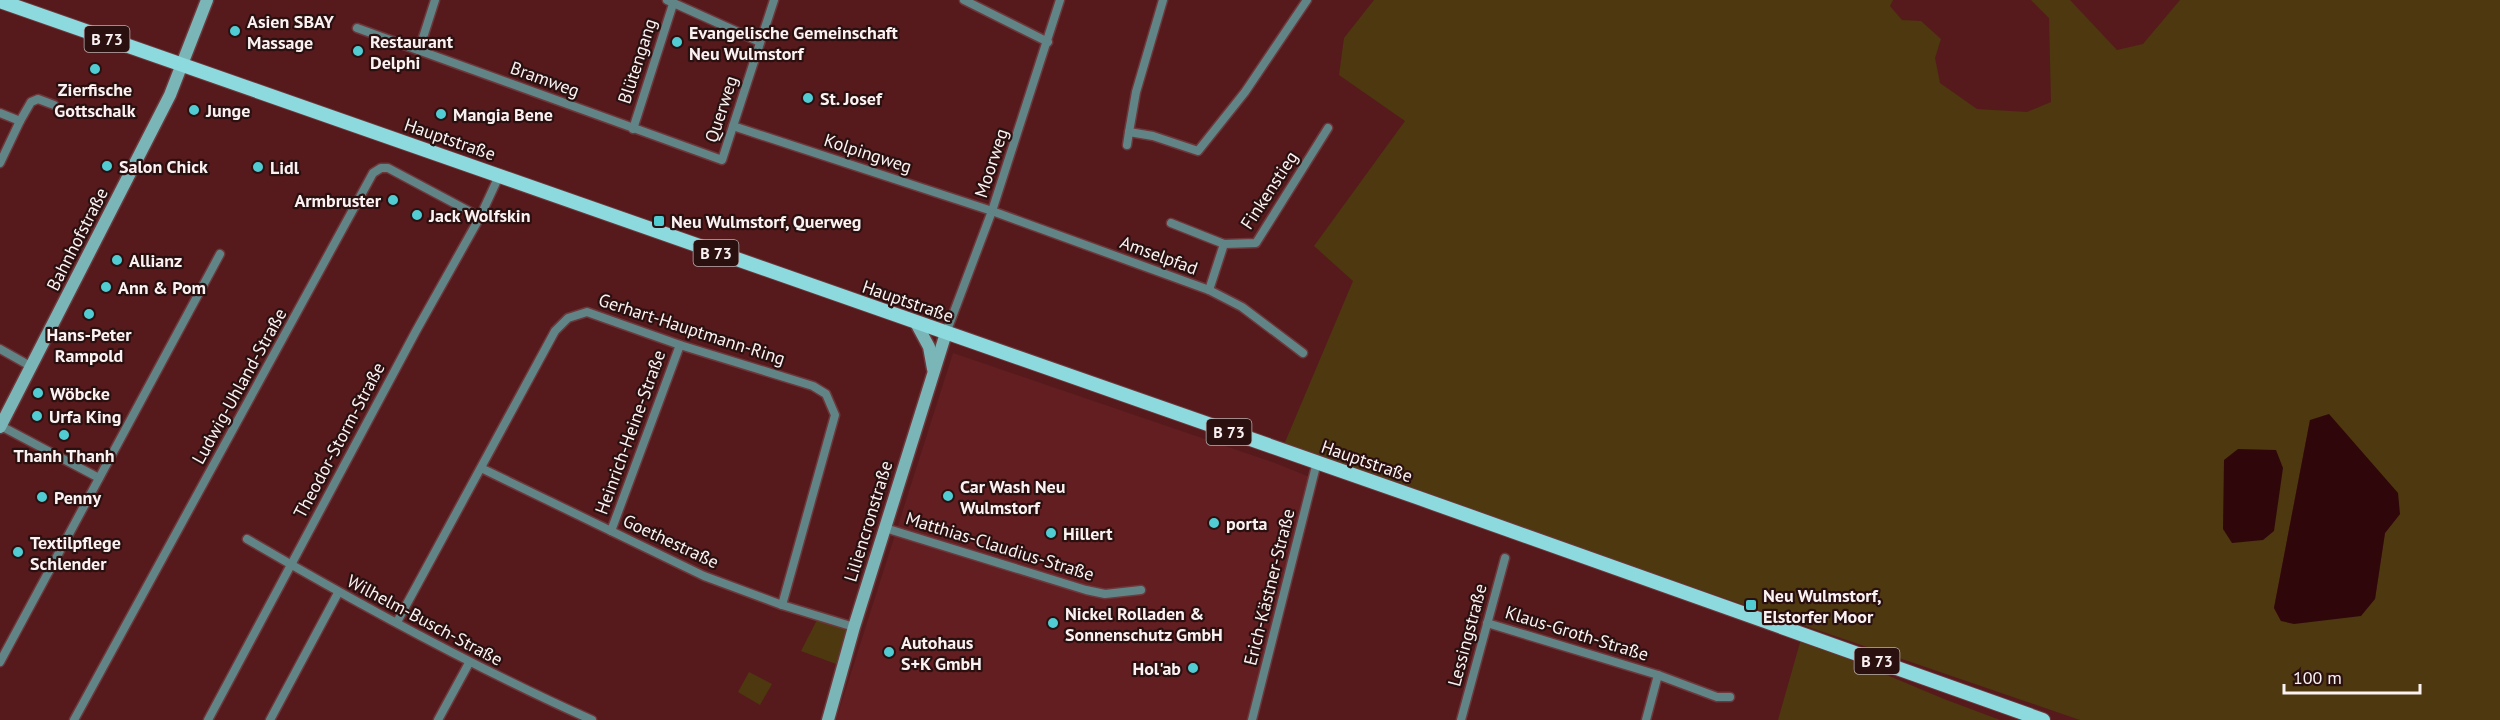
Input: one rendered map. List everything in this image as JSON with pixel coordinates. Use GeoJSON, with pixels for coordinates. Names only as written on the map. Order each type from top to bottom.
{"type":"FeatureCollection","features":[{"type":"Feature","properties":{"kind":"main road","name":"Hauptstraße"},"geometry":{"type":"LineString","coordinates":[[0,1],[1317,462],[2043,720]]}},
{"type":"Feature","properties":{"kind":"street","name":"Bahnhofstraße"},"geometry":{"type":"LineString","coordinates":[[0,427],[184,65],[207,0]]}},
{"type":"Feature","properties":{"kind":"street"},"geometry":{"type":"LineString","coordinates":[[419,50],[435,0]]}},
{"type":"Feature","properties":{"kind":"street","name":"Querweg"},"geometry":{"type":"LineString","coordinates":[[722,160],[774,0]]}},
{"type":"Feature","properties":{"kind":"street"},"geometry":{"type":"LineString","coordinates":[[964,0],[1048,42]]}},
{"type":"Feature","properties":{"kind":"street","name":"Moorweg"},"geometry":{"type":"LineString","coordinates":[[946,333],[992,211],[1060,0]]}},
{"type":"Feature","properties":{"kind":"street"},"geometry":{"type":"LineString","coordinates":[[1127,145],[1136,92],[1163,0]]}},
{"type":"Feature","properties":{"kind":"street"},"geometry":{"type":"LineString","coordinates":[[1130,132],[1153,136],[1198,151],[1245,92],[1307,0]]}},
{"type":"Feature","properties":{"kind":"street"},"geometry":{"type":"LineString","coordinates":[[670,2],[760,42]]}},
{"type":"Feature","properties":{"kind":"street","name":"Blütengang"},"geometry":{"type":"LineString","coordinates":[[633,129],[670,2]]}},
{"type":"Feature","properties":{"kind":"street","name":"Bramweg"},"geometry":{"type":"LineString","coordinates":[[357,28],[722,160]]}},
{"type":"Feature","properties":{"kind":"street"},"geometry":{"type":"LineString","coordinates":[[0,163],[31,102],[38,99],[54,105]]}},
{"type":"Feature","properties":{"kind":"street"},"geometry":{"type":"LineString","coordinates":[[0,112],[20,121]]}},
{"type":"Feature","properties":{"kind":"street","name":"Kolpingweg"},"geometry":{"type":"LineString","coordinates":[[733,126],[992,211]]}},
{"type":"Feature","properties":{"kind":"street","name":"Finkenstieg"},"geometry":{"type":"LineString","coordinates":[[1171,223],[1224,244],[1256,243],[1328,128]]}},
{"type":"Feature","properties":{"kind":"street","name":"Ludwig-Uhland-Straße"},"geometry":{"type":"LineString","coordinates":[[74,720],[373,173],[381,168],[387,168],[480,217]]}},
{"type":"Feature","properties":{"kind":"street","name":"Theodor-Storm-Straße"},"geometry":{"type":"LineString","coordinates":[[208,720],[416,331],[480,217],[499,176]]}},
{"type":"Feature","properties":{"kind":"street","name":"Amselpfad"},"geometry":{"type":"LineString","coordinates":[[992,211],[1209,290],[1242,307],[1303,353]]}},
{"type":"Feature","properties":{"kind":"street","name":"Finkenstieg"},"geometry":{"type":"LineString","coordinates":[[1209,290],[1224,244]]}},
{"type":"Feature","properties":{"kind":"street"},"geometry":{"type":"LineString","coordinates":[[0,662],[220,254]]}},
{"type":"Feature","properties":{"kind":"street","name":"Gerhart-Hauptmann-Ring"},"geometry":{"type":"LineString","coordinates":[[397,622],[555,332],[568,318],[587,312],[680,345],[813,386],[826,394],[835,415],[782,605]]}},
{"type":"Feature","properties":{"kind":"street"},"geometry":{"type":"LineString","coordinates":[[916,323],[928,347],[933,370]]}},
{"type":"Feature","properties":{"kind":"street","name":"Liliencronstraße"},"geometry":{"type":"LineString","coordinates":[[828,720],[854,627],[946,333]]}},
{"type":"Feature","properties":{"kind":"street","name":"Heinrich-Heine-Straße"},"geometry":{"type":"LineString","coordinates":[[611,531],[680,345]]}},
{"type":"Feature","properties":{"kind":"street"},"geometry":{"type":"LineString","coordinates":[[0,349],[32,367]]}},
{"type":"Feature","properties":{"kind":"street"},"geometry":{"type":"LineString","coordinates":[[0,427],[99,478]]}},
{"type":"Feature","properties":{"kind":"street","name":"Erich-Kästner-Straße"},"geometry":{"type":"LineString","coordinates":[[1252,720],[1317,462]]}},
{"type":"Feature","properties":{"kind":"street","name":"Goethestraße"},"geometry":{"type":"LineString","coordinates":[[481,468],[704,576],[782,605],[854,627]]}},
{"type":"Feature","properties":{"kind":"street","name":"Matthias-Claudius-Straße"},"geometry":{"type":"LineString","coordinates":[[885,528],[1086,590],[1105,594],[1141,590]]}},
{"type":"Feature","properties":{"kind":"street","name":"Wilhelm-Busch-Straße"},"geometry":{"type":"LineString","coordinates":[[247,539],[338,593],[397,622],[469,663],[592,720]]}},
{"type":"Feature","properties":{"kind":"street","name":"Lessingstraße"},"geometry":{"type":"LineString","coordinates":[[1461,720],[1505,558]]}},
{"type":"Feature","properties":{"kind":"street"},"geometry":{"type":"LineString","coordinates":[[270,720],[338,593]]}},
{"type":"Feature","properties":{"kind":"street","name":"Klaus-Groth-Straße"},"geometry":{"type":"LineString","coordinates":[[1487,623],[1658,675],[1717,697],[1730,697]]}},
{"type":"Feature","properties":{"kind":"street"},"geometry":{"type":"LineString","coordinates":[[438,720],[469,663]]}},
{"type":"Feature","properties":{"kind":"street","name":"Klaus-Groth-Straße"},"geometry":{"type":"LineString","coordinates":[[1646,720],[1658,675]]}},
{"type":"Feature","properties":{"kind":"shaded area"},"geometry":{"type":"Polygon","coordinates":[[[1374,0],[1893,0],[1890,6],[1902,20],[1921,21],[1941,39],[1935,58],[1940,83],[1977,109],[2027,112],[2051,102],[2049,18],[2031,0],[2070,0],[2117,50],[2143,44],[2180,0],[2500,0],[2500,720],[2080,720],[1283,447],[1353,281],[1314,246],[1405,121],[1339,75],[1344,38],[1374,0]],[[2310,420],[2274,608],[2281,621],[2375,599],[2385,533],[2400,514],[2310,420]]]}},
{"type":"Feature","properties":{"kind":"shaded area"},"geometry":{"type":"Polygon","coordinates":[[[953,353],[1275,463],[1317,480],[1257,720],[836,720],[953,353]]]}},
{"type":"Feature","properties":{"kind":"shaded area"},"geometry":{"type":"Polygon","coordinates":[[[2329,414],[2398,493],[2400,514],[2385,533],[2375,599],[2361,616],[2294,624],[2281,621],[2274,608],[2310,420],[2329,414]]]}},
{"type":"Feature","properties":{"kind":"shaded area"},"geometry":{"type":"Polygon","coordinates":[[[2238,449],[2276,450],[2283,468],[2274,531],[2263,540],[2232,543],[2223,529],[2224,460],[2238,449]]]}},
{"type":"Feature","properties":{"kind":"shaded area"},"geometry":{"type":"Polygon","coordinates":[[[817,620],[847,630],[836,664],[801,651],[817,620]]]}},
{"type":"Feature","properties":{"kind":"shaded area"},"geometry":{"type":"Polygon","coordinates":[[[1801,639],[1944,699],[2000,720],[1778,720],[1801,639]]]}},
{"type":"Feature","properties":{"kind":"shaded area"},"geometry":{"type":"Polygon","coordinates":[[[749,672],[772,684],[760,705],[738,692],[749,672]]]}},
{"type":"Feature","properties":{"kind":"place","name":"Asien SBAY Massage"},"geometry":{"type":"Point","coordinates":[235,31]}},
{"type":"Feature","properties":{"kind":"place","name":"Evangelische Gemeinschaft Neu Wulmstorf"},"geometry":{"type":"Point","coordinates":[677,42]}},
{"type":"Feature","properties":{"kind":"place","name":"Restaurant Delphi"},"geometry":{"type":"Point","coordinates":[358,51]}},
{"type":"Feature","properties":{"kind":"place","name":"Zierfische Gottschalk"},"geometry":{"type":"Point","coordinates":[95,69]}},
{"type":"Feature","properties":{"kind":"place","name":"St. Josef"},"geometry":{"type":"Point","coordinates":[808,98]}},
{"type":"Feature","properties":{"kind":"place","name":"Junge"},"geometry":{"type":"Point","coordinates":[194,110]}},
{"type":"Feature","properties":{"kind":"place","name":"Mangia Bene"},"geometry":{"type":"Point","coordinates":[441,114]}},
{"type":"Feature","properties":{"kind":"place","name":"Salon Chick"},"geometry":{"type":"Point","coordinates":[107,166]}},
{"type":"Feature","properties":{"kind":"place","name":"Lidl"},"geometry":{"type":"Point","coordinates":[258,167]}},
{"type":"Feature","properties":{"kind":"place","name":"Armbruster"},"geometry":{"type":"Point","coordinates":[393,200]}},
{"type":"Feature","properties":{"kind":"place","name":"Jack Wolfskin"},"geometry":{"type":"Point","coordinates":[417,215]}},
{"type":"Feature","properties":{"kind":"place","name":"Neu Wulmstorf, Querweg"},"geometry":{"type":"Point","coordinates":[659,221]}},
{"type":"Feature","properties":{"kind":"place","name":"Allianz"},"geometry":{"type":"Point","coordinates":[117,260]}},
{"type":"Feature","properties":{"kind":"place","name":"Ann & Pom"},"geometry":{"type":"Point","coordinates":[106,287]}},
{"type":"Feature","properties":{"kind":"place","name":"Hans-Peter Rampold"},"geometry":{"type":"Point","coordinates":[89,314]}},
{"type":"Feature","properties":{"kind":"place","name":"Wöbcke"},"geometry":{"type":"Point","coordinates":[38,393]}},
{"type":"Feature","properties":{"kind":"place","name":"Urfa King"},"geometry":{"type":"Point","coordinates":[37,416]}},
{"type":"Feature","properties":{"kind":"place","name":"Thanh Thanh"},"geometry":{"type":"Point","coordinates":[64,435]}},
{"type":"Feature","properties":{"kind":"place","name":"Car Wash Neu Wulmstorf"},"geometry":{"type":"Point","coordinates":[948,496]}},
{"type":"Feature","properties":{"kind":"place","name":"Penny"},"geometry":{"type":"Point","coordinates":[42,497]}},
{"type":"Feature","properties":{"kind":"place","name":"porta"},"geometry":{"type":"Point","coordinates":[1214,523]}},
{"type":"Feature","properties":{"kind":"place","name":"Hillert"},"geometry":{"type":"Point","coordinates":[1051,533]}},
{"type":"Feature","properties":{"kind":"place","name":"Textilpflege Schlender"},"geometry":{"type":"Point","coordinates":[18,552]}},
{"type":"Feature","properties":{"kind":"place","name":"Neu Wulmstorf, Elstorfer Moor"},"geometry":{"type":"Point","coordinates":[1751,605]}},
{"type":"Feature","properties":{"kind":"place","name":"Nickel Rolladen & Sonnenschutz GmbH"},"geometry":{"type":"Point","coordinates":[1053,623]}},
{"type":"Feature","properties":{"kind":"place","name":"Autohaus S+K GmbH"},"geometry":{"type":"Point","coordinates":[889,652]}},
{"type":"Feature","properties":{"kind":"place","name":"Hol'ab"},"geometry":{"type":"Point","coordinates":[1193,668]}}]}
